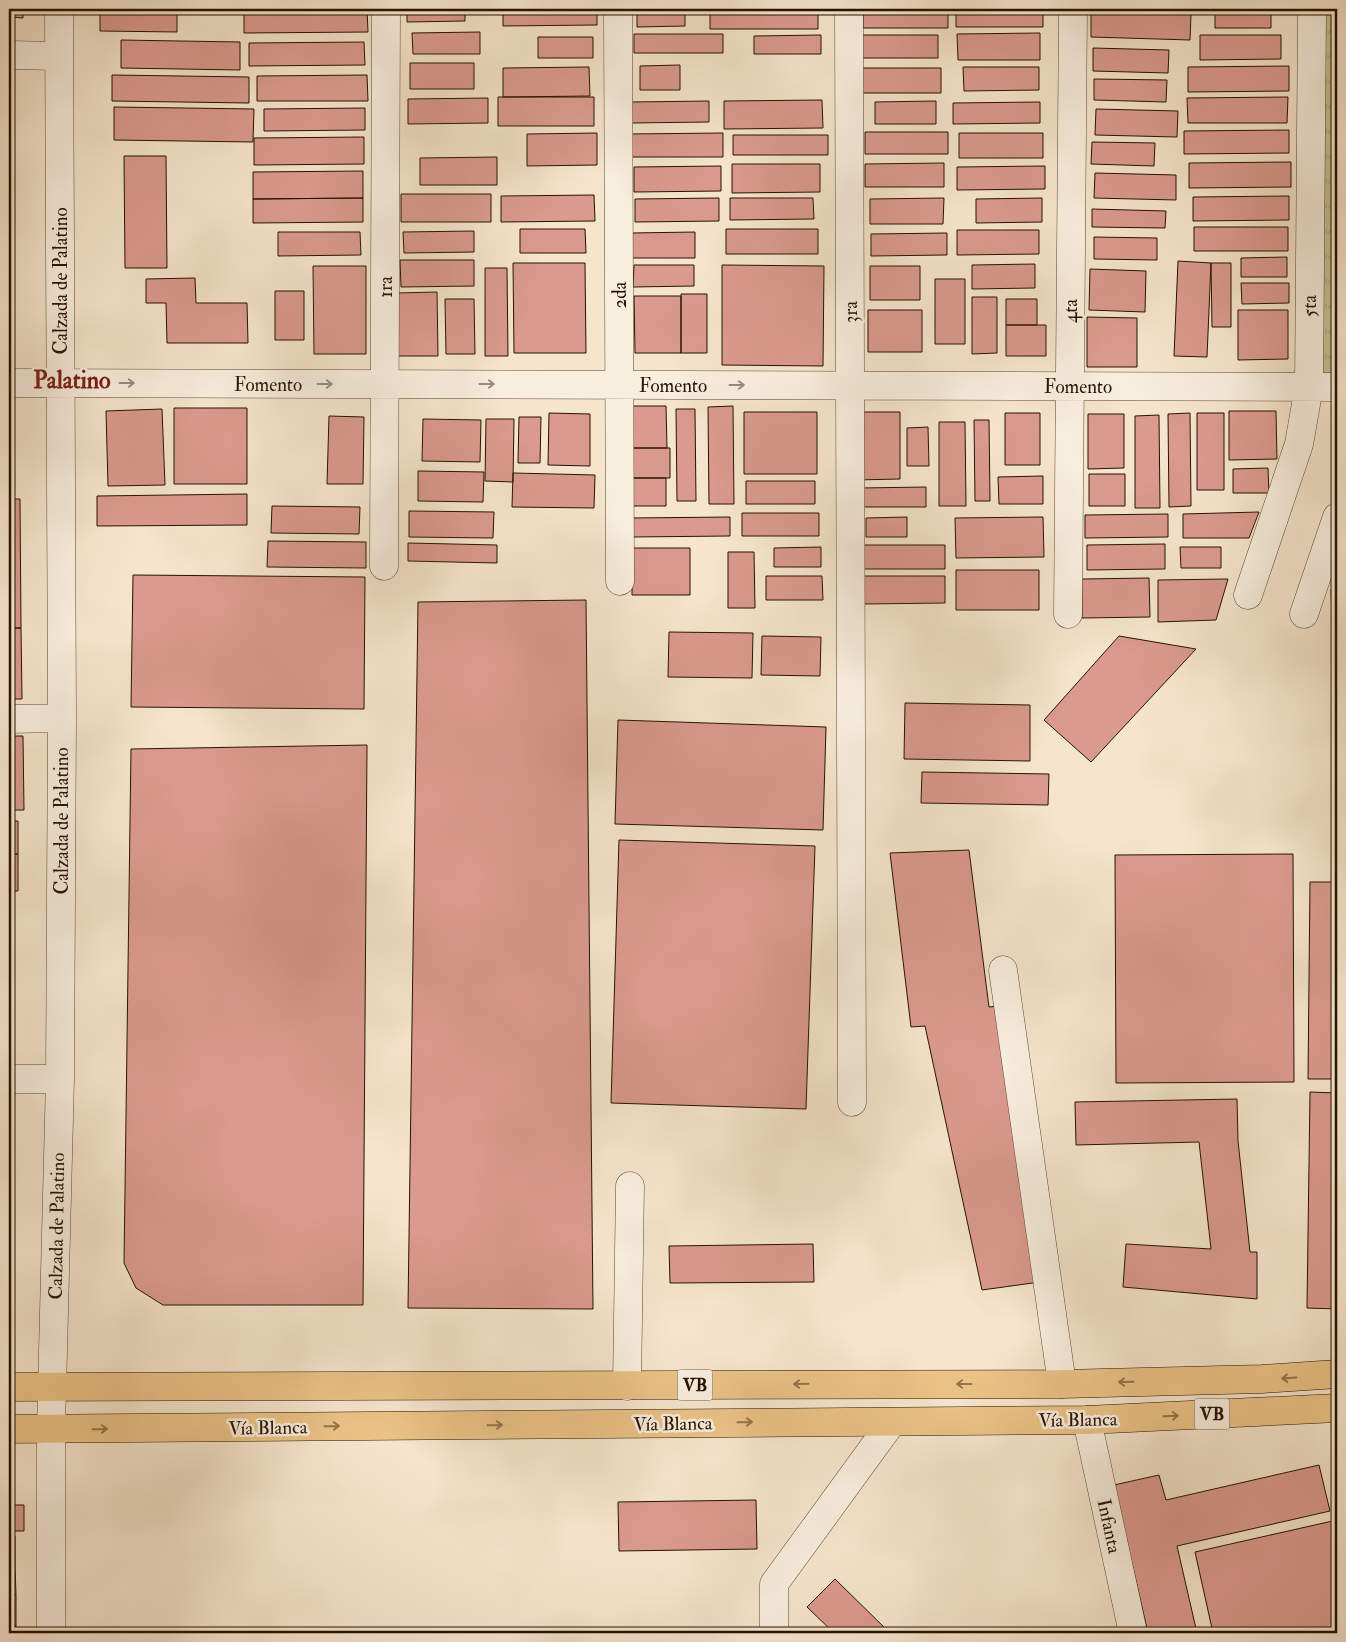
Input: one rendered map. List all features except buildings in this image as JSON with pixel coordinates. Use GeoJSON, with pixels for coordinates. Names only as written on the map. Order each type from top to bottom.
{"type":"FeatureCollection","features":[{"type":"Feature","properties":{"kind":"main road","name":"Vía Blanca"},"geometry":{"type":"LineString","coordinates":[[9,1388],[1062,1384],[1262,1379],[1337,1374]]}},
{"type":"Feature","properties":{"kind":"main road","name":"Vía Blanca"},"geometry":{"type":"LineString","coordinates":[[9,1429],[1088,1420],[1337,1408]]}},
{"type":"Feature","properties":{"kind":"street","name":"Calzada de Palatino"},"geometry":{"type":"LineString","coordinates":[[51,1633],[51,1429],[60,1079],[62,718],[59,9]]}},
{"type":"Feature","properties":{"kind":"street","name":"1ra"},"geometry":{"type":"LineString","coordinates":[[384,566],[386,9]]}},
{"type":"Feature","properties":{"kind":"street","name":"2da"},"geometry":{"type":"LineString","coordinates":[[618,9],[620,581]]}},
{"type":"Feature","properties":{"kind":"street","name":"3ra"},"geometry":{"type":"LineString","coordinates":[[849,9],[852,1102]]}},
{"type":"Feature","properties":{"kind":"street","name":"4ta"},"geometry":{"type":"LineString","coordinates":[[1068,614],[1073,9]]}},
{"type":"Feature","properties":{"kind":"street","name":"5ta"},"geometry":{"type":"LineString","coordinates":[[1248,595],[1299,444],[1309,387],[1312,9]]}},
{"type":"Feature","properties":{"kind":"street"},"geometry":{"type":"LineString","coordinates":[[9,55],[59,56]]}},
{"type":"Feature","properties":{"kind":"street","name":"Fomento"},"geometry":{"type":"LineString","coordinates":[[9,383],[1337,387]]}},
{"type":"Feature","properties":{"kind":"street"},"geometry":{"type":"LineString","coordinates":[[1304,614],[1337,517]]}},
{"type":"Feature","properties":{"kind":"street"},"geometry":{"type":"LineString","coordinates":[[9,719],[62,718]]}},
{"type":"Feature","properties":{"kind":"street"},"geometry":{"type":"LineString","coordinates":[[1003,970],[1062,1384]]}},
{"type":"Feature","properties":{"kind":"street"},"geometry":{"type":"LineString","coordinates":[[9,1079],[60,1079]]}},
{"type":"Feature","properties":{"kind":"street"},"geometry":{"type":"LineString","coordinates":[[627,1386],[630,1186]]}},
{"type":"Feature","properties":{"kind":"street","name":"Infanta"},"geometry":{"type":"LineString","coordinates":[[1088,1420],[1133,1633]]}},
{"type":"Feature","properties":{"kind":"street"},"geometry":{"type":"LineString","coordinates":[[774,1633],[774,1584],[892,1422]]}},
{"type":"Feature","properties":{"kind":"green space"},"geometry":{"type":"Polygon","coordinates":[[[1322,9],[1337,9],[1337,374],[1319,374],[1322,9]]]}},
{"type":"Feature","properties":{"kind":"district","name":"Palatino"},"geometry":{"type":"Point","coordinates":[72,380]}}]}
